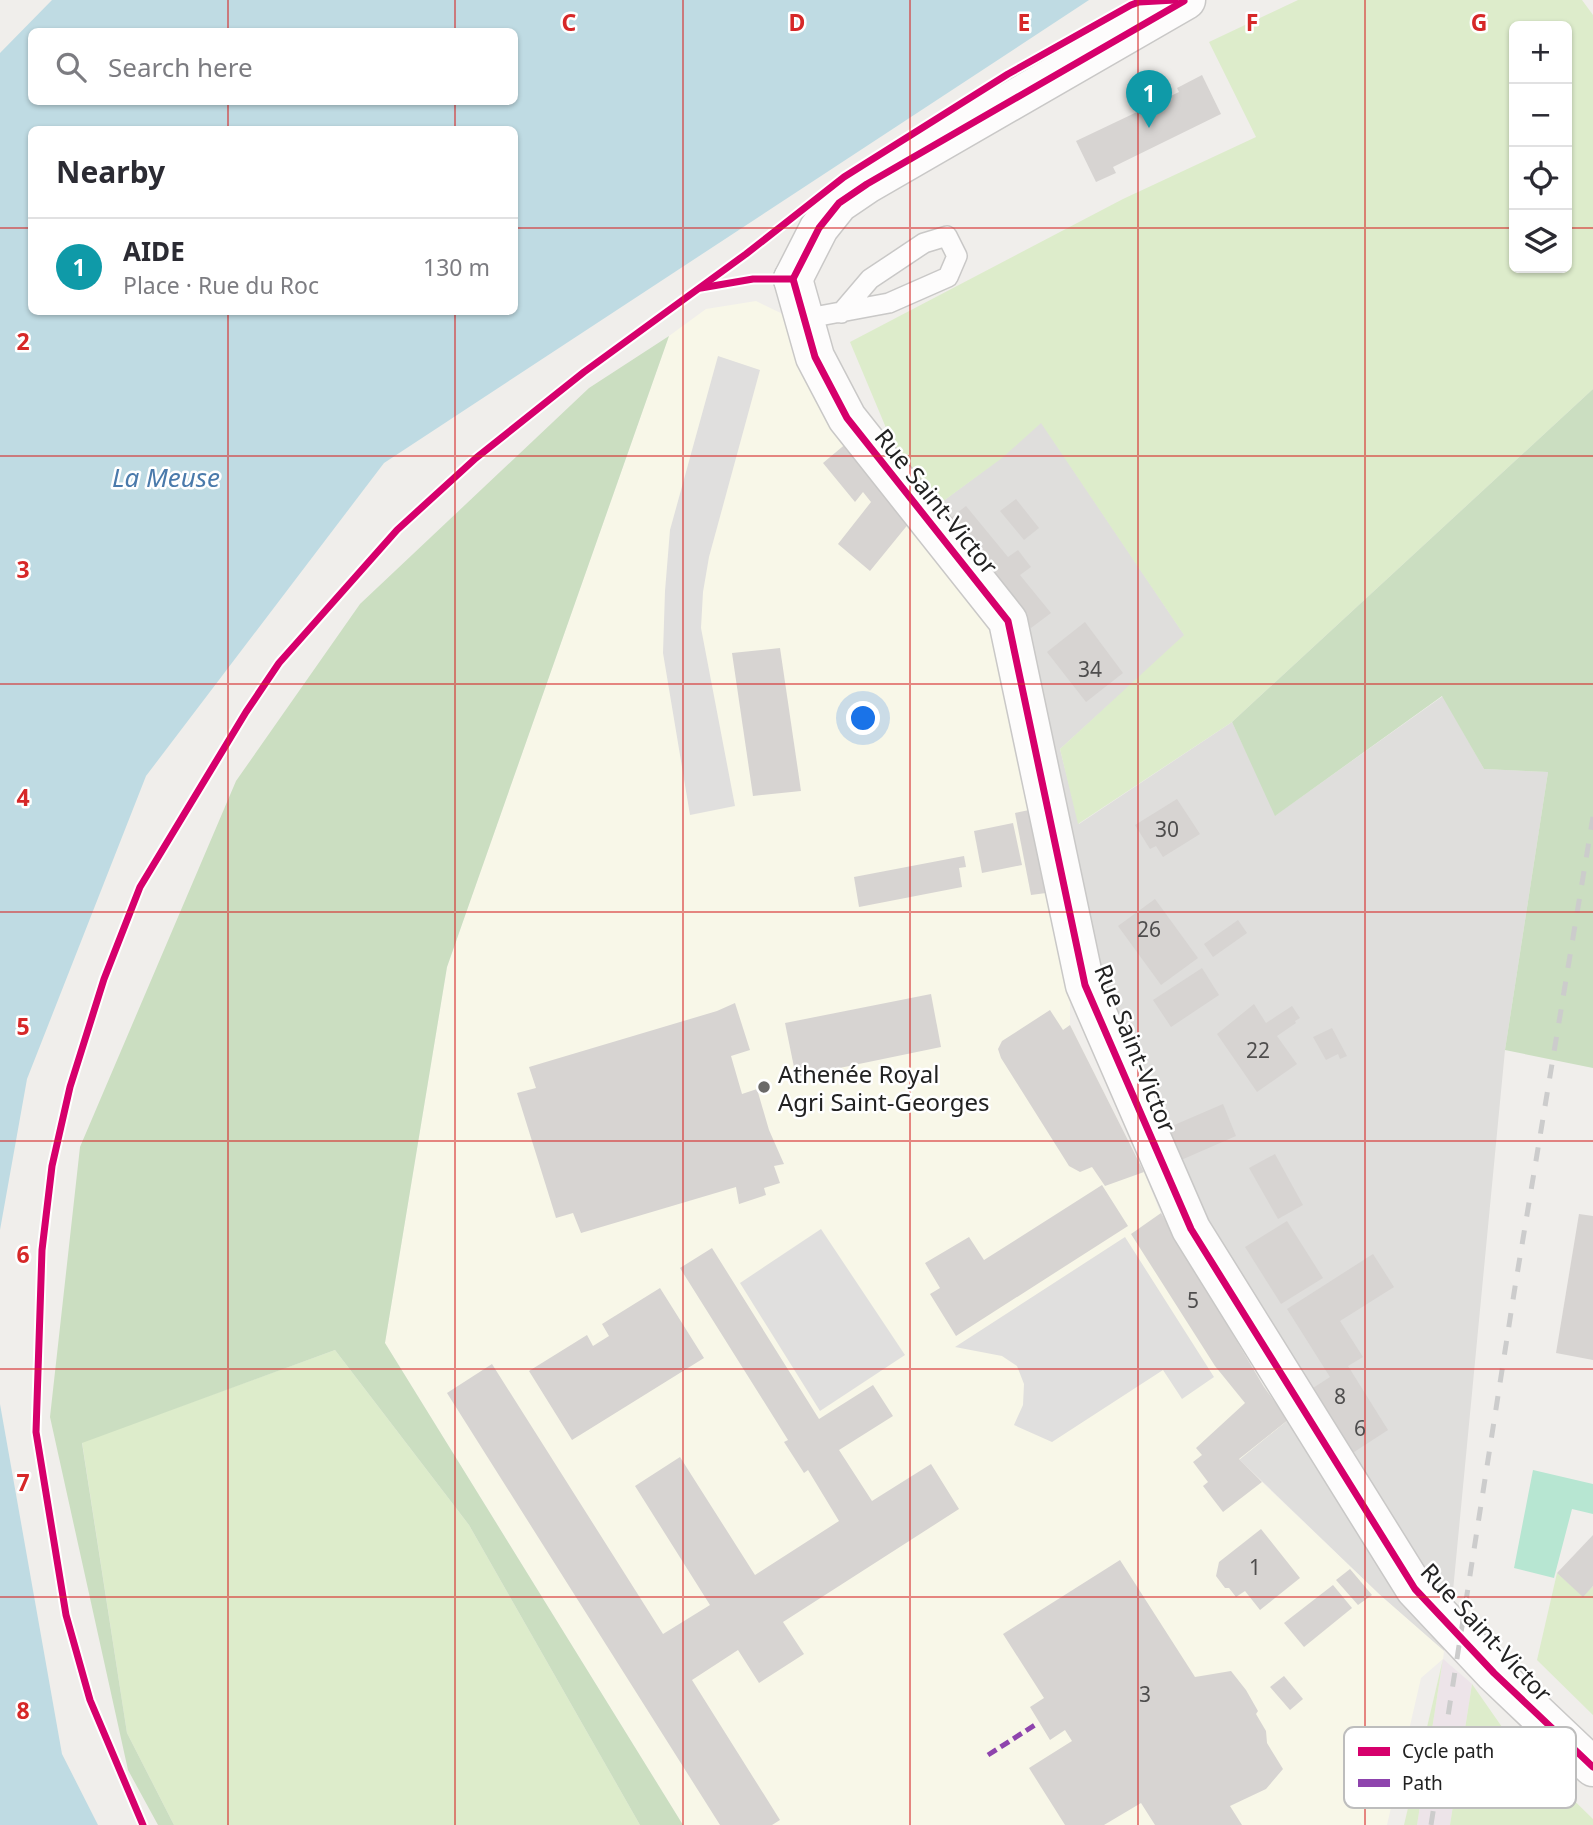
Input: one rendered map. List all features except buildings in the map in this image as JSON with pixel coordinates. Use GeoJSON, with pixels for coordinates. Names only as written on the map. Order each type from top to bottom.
{"type":"FeatureCollection","features":[{"type":"Feature","properties":{"kind":"street","name":"Rue Saint-Victor"},"geometry":{"type":"LineString","coordinates":[[1186,0],[867,184],[839,203],[819,228],[793,279],[815,357],[847,418],[1008,621],[1084,985],[1191,1229],[1415,1589],[1494,1674],[1550,1727]]}},
{"type":"Feature","properties":{"kind":"street","name":"Rue Saint-Victor"},"geometry":{"type":"LineString","coordinates":[[1576,1751],[1593,1767]]}},
{"type":"Feature","properties":{"kind":"lane"},"geometry":{"type":"LineString","coordinates":[[803,319],[841,313],[889,303],[948,277],[957,256],[947,236],[924,243],[870,279],[841,313]]}},
{"type":"Feature","properties":{"kind":"shaded area","name":"Athenée Royal Agri Saint-Georges"},"geometry":{"type":"Polygon","coordinates":[[[756,301],[789,317],[992,623],[1070,994],[1070,1025],[1144,1172],[1161,1214],[1264,1387],[1288,1420],[1239,1460],[1380,1595],[1444,1651],[1443,1659],[1421,1678],[1410,1727],[1344,1727],[1344,1808],[1391,1808],[1387,1825],[683,1825],[385,1343],[447,967],[669,336],[706,309],[756,301]]]}},
{"type":"Feature","properties":{"kind":"shaded area"},"geometry":{"type":"Polygon","coordinates":[[[718,356],[760,370],[709,557],[703,592],[701,628],[735,806],[690,815],[663,653],[665,591],[670,530],[718,356]]]}},
{"type":"Feature","properties":{"kind":"shaded area"},"geometry":{"type":"Polygon","coordinates":[[[1041,422],[1185,636],[1060,749],[1079,824],[1232,722],[1276,815],[1443,696],[1484,769],[1548,772],[1505,1050],[1452,1601],[1444,1651],[1380,1595],[1239,1459],[1288,1420],[1190,1238],[923,516],[1001,458],[1041,422]]]}},
{"type":"Feature","properties":{"kind":"shaded area"},"geometry":{"type":"Polygon","coordinates":[[[821,1229],[905,1355],[820,1411],[740,1283],[821,1229]]]}},
{"type":"Feature","properties":{"kind":"shaded area"},"geometry":{"type":"Polygon","coordinates":[[[1125,1237],[1214,1377],[1182,1399],[1163,1370],[1052,1442],[1014,1425],[1023,1405],[1024,1384],[1017,1366],[1002,1356],[955,1347],[1125,1237]]]}},
{"type":"Feature","properties":{"kind":"shaded area"},"geometry":{"type":"Polygon","coordinates":[[[1443,1659],[1472,1684],[1465,1727],[1432,1727],[1443,1659]]]}},
{"type":"Feature","properties":{"kind":"shaded area"},"geometry":{"type":"Polygon","coordinates":[[[1420,1808],[1453,1808],[1450,1825],[1417,1825],[1420,1808]]]}},
{"type":"Feature","properties":{"kind":"green space"},"geometry":{"type":"Polygon","coordinates":[[[1298,0],[1582,0],[1593,15],[1593,389],[1232,722],[1078,824],[1060,749],[1184,635],[1041,423],[1002,458],[923,516],[850,342],[1123,199],[1256,137],[1209,42],[1298,0]]]}},
{"type":"Feature","properties":{"kind":"green space"},"geometry":{"type":"Polygon","coordinates":[[[669,336],[447,967],[385,1343],[683,1825],[640,1825],[469,1525],[335,1350],[82,1443],[127,1733],[174,1825],[158,1825],[128,1770],[50,1417],[80,1147],[236,781],[360,604],[589,388],[669,336]]]}},
{"type":"Feature","properties":{"kind":"green space"},"geometry":{"type":"Polygon","coordinates":[[[1593,389],[1593,1068],[1505,1050],[1548,772],[1484,769],[1442,696],[1275,816],[1232,722],[1593,389]]]}},
{"type":"Feature","properties":{"kind":"green space"},"geometry":{"type":"Polygon","coordinates":[[[335,1350],[469,1525],[640,1825],[174,1825],[127,1733],[82,1442],[335,1350]]]}},
{"type":"Feature","properties":{"kind":"green space"},"geometry":{"type":"Polygon","coordinates":[[[1533,1470],[1593,1484],[1593,1514],[1572,1509],[1554,1578],[1514,1568],[1533,1470]]]}},
{"type":"Feature","properties":{"kind":"green space"},"geometry":{"type":"Polygon","coordinates":[[[1557,1573],[1583,1596],[1593,1586],[1593,1715],[1537,1660],[1557,1573]]]}},
{"type":"Feature","properties":{"kind":"green space"},"geometry":{"type":"Polygon","coordinates":[[[1443,1659],[1432,1727],[1427,1727],[1443,1659]]]}},
{"type":"Feature","properties":{"kind":"green space"},"geometry":{"type":"Polygon","coordinates":[[[1472,1684],[1502,1727],[1465,1727],[1472,1684]]]}},
{"type":"Feature","properties":{"kind":"green space"},"geometry":{"type":"Polygon","coordinates":[[[1576,1802],[1593,1819],[1593,1825],[1450,1825],[1453,1808],[1576,1808],[1576,1802]]]}},
{"type":"Feature","properties":{"kind":"green space"},"geometry":{"type":"Polygon","coordinates":[[[1408,1808],[1420,1808],[1417,1825],[1404,1825],[1408,1808]]]}},
{"type":"Feature","properties":{"kind":"water","name":"La Meuse"},"geometry":{"type":"Polygon","coordinates":[[[52,0],[1089,0],[384,463],[146,776],[27,1079],[0,1230],[0,53],[52,0]]]}},
{"type":"Feature","properties":{"kind":"water"},"geometry":{"type":"Polygon","coordinates":[[[0,1404],[62,1754],[98,1825],[0,1825],[0,1404]]]}},
{"type":"Feature","properties":{"kind":"railway"},"geometry":{"type":"LineString","coordinates":[[1446,1727],[1515,1287],[1593,817]]}},
{"type":"Feature","properties":{"kind":"railway"},"geometry":{"type":"LineString","coordinates":[[1431,1825],[1434,1808]]}},
{"type":"Feature","properties":{"kind":"marked path"},"geometry":{"type":"LineString","coordinates":[[988,1755],[1038,1723]]}},
{"type":"Feature","properties":{"kind":"cycle path"},"geometry":{"type":"LineString","coordinates":[[143,1825],[90,1700],[66,1615],[36,1432],[42,1250],[52,1166],[70,1087],[104,979],[140,887],[246,712],[279,663],[397,530],[476,458],[584,372],[746,254],[844,177],[1008,74],[1131,5],[1175,0]]}},
{"type":"Feature","properties":{"kind":"cycle path"},"geometry":{"type":"LineString","coordinates":[[1184,1],[867,184],[839,203],[819,228],[793,279],[815,357],[847,418],[1008,621],[1085,985],[1191,1229],[1415,1589],[1494,1673],[1551,1727]]}},
{"type":"Feature","properties":{"kind":"cycle path"},"geometry":{"type":"LineString","coordinates":[[701,288],[753,279],[793,279]]}},
{"type":"Feature","properties":{"kind":"cycle path"},"geometry":{"type":"LineString","coordinates":[[1576,1751],[1593,1767]]}},
{"type":"Feature","properties":{"kind":"place","name":"AIDE"},"geometry":{"type":"Point","coordinates":[1149,128]}},
{"type":"Feature","properties":{"kind":"place","name":"Athenée Royal Agri Saint-Georges"},"geometry":{"type":"Point","coordinates":[764,1087]}}]}
